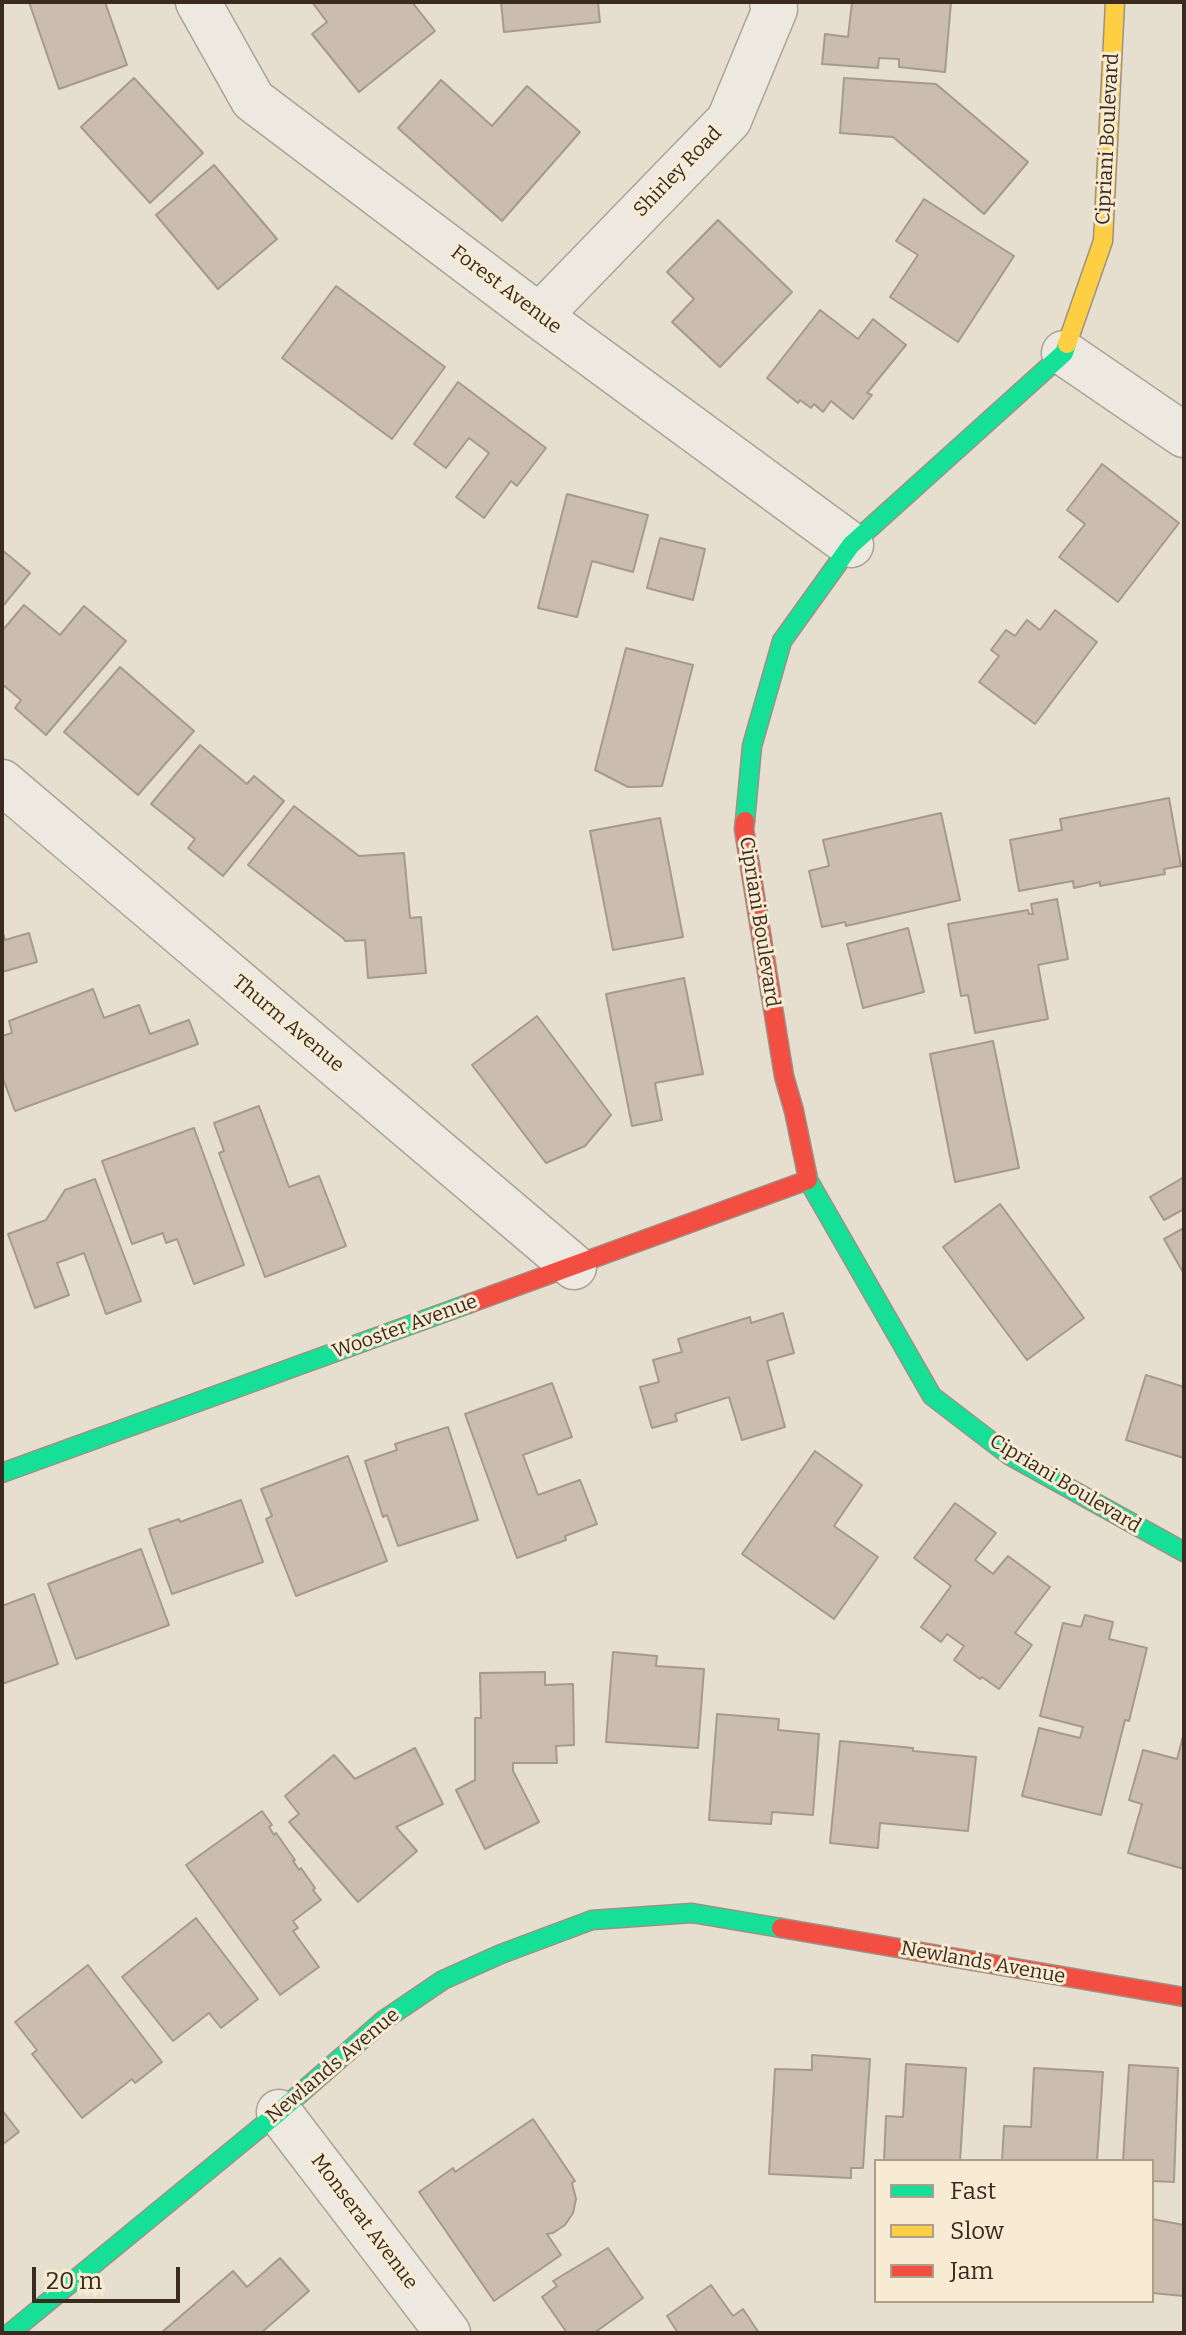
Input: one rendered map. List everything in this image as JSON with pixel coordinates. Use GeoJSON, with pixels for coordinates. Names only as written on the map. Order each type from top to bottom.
{"type":"FeatureCollection","features":[{"type":"Feature","properties":{"kind":"street","name":"Forest Avenue"},"geometry":{"type":"LineString","coordinates":[[198,2],[253,100],[539,316],[851,545]]}},
{"type":"Feature","properties":{"kind":"street","name":"Shirley Road"},"geometry":{"type":"LineString","coordinates":[[539,316],[729,120],[775,9],[772,2]]}},
{"type":"Feature","properties":{"kind":"street","name":"Cipriani Boulevard"},"geometry":{"type":"LineString","coordinates":[[1115,2],[1103,241],[1064,353],[851,545],[782,641],[752,746],[744,829],[784,1076],[808,1180],[932,1396],[1009,1455],[1184,1552]]}},
{"type":"Feature","properties":{"kind":"street"},"geometry":{"type":"LineString","coordinates":[[1064,353],[1184,435]]}},
{"type":"Feature","properties":{"kind":"street","name":"Thurm Avenue"},"geometry":{"type":"LineString","coordinates":[[2,782],[574,1267]]}},
{"type":"Feature","properties":{"kind":"street","name":"Wooster Avenue"},"geometry":{"type":"LineString","coordinates":[[2,1473],[808,1180]]}},
{"type":"Feature","properties":{"kind":"street","name":"Newlands Avenue"},"geometry":{"type":"LineString","coordinates":[[10,2333],[279,2112],[384,2020],[443,1980],[501,1954],[592,1920],[692,1913],[1184,1997]]}},
{"type":"Feature","properties":{"kind":"street","name":"Monserat Avenue"},"geometry":{"type":"LineString","coordinates":[[279,2112],[448,2333]]}},
{"type":"Feature","properties":{"kind":"building"},"geometry":{"type":"Polygon","coordinates":[[[29,2],[105,2],[127,65],[59,89],[29,2]]]}},
{"type":"Feature","properties":{"kind":"building"},"geometry":{"type":"Polygon","coordinates":[[[312,2],[412,2],[435,31],[359,92],[312,34],[327,22],[312,2]]]}},
{"type":"Feature","properties":{"kind":"building"},"geometry":{"type":"Polygon","coordinates":[[[501,2],[598,2],[600,22],[504,32],[501,2]]]}},
{"type":"Feature","properties":{"kind":"building"},"geometry":{"type":"Polygon","coordinates":[[[852,2],[951,2],[945,72],[899,67],[899,59],[879,58],[878,68],[822,64],[825,34],[848,37],[852,2]]]}},
{"type":"Feature","properties":{"kind":"building"},"geometry":{"type":"Polygon","coordinates":[[[134,78],[203,153],[150,203],[81,127],[134,78]]]}},
{"type":"Feature","properties":{"kind":"building"},"geometry":{"type":"Polygon","coordinates":[[[844,78],[936,84],[1028,162],[984,214],[893,137],[840,133],[844,78]]]}},
{"type":"Feature","properties":{"kind":"building"},"geometry":{"type":"Polygon","coordinates":[[[441,80],[492,126],[527,86],[580,132],[502,221],[398,128],[441,80]]]}},
{"type":"Feature","properties":{"kind":"building"},"geometry":{"type":"Polygon","coordinates":[[[214,165],[277,239],[218,289],[156,215],[214,165]]]}},
{"type":"Feature","properties":{"kind":"building"},"geometry":{"type":"Polygon","coordinates":[[[924,199],[1014,256],[958,342],[890,297],[918,255],[896,241],[924,199]]]}},
{"type":"Feature","properties":{"kind":"building"},"geometry":{"type":"Polygon","coordinates":[[[718,220],[792,292],[720,367],[672,322],[694,299],[667,272],[718,220]]]}},
{"type":"Feature","properties":{"kind":"building"},"geometry":{"type":"Polygon","coordinates":[[[336,286],[445,367],[392,439],[282,358],[336,286]]]}},
{"type":"Feature","properties":{"kind":"building"},"geometry":{"type":"Polygon","coordinates":[[[820,310],[858,339],[873,319],[906,345],[867,393],[872,395],[853,419],[831,401],[823,412],[814,404],[811,408],[800,400],[798,403],[767,378],[820,310]]]}},
{"type":"Feature","properties":{"kind":"building"},"geometry":{"type":"Polygon","coordinates":[[[458,382],[546,448],[517,486],[511,481],[484,518],[456,497],[489,453],[469,438],[446,468],[414,444],[458,382]]]}},
{"type":"Feature","properties":{"kind":"building"},"geometry":{"type":"Polygon","coordinates":[[[1102,464],[1179,523],[1118,602],[1059,557],[1085,524],[1067,510],[1102,464]]]}},
{"type":"Feature","properties":{"kind":"building"},"geometry":{"type":"Polygon","coordinates":[[[567,494],[648,515],[633,572],[592,561],[577,617],[538,608],[567,494]]]}},
{"type":"Feature","properties":{"kind":"building"},"geometry":{"type":"Polygon","coordinates":[[[660,538],[705,549],[693,600],[647,588],[660,538]]]}},
{"type":"Feature","properties":{"kind":"building"},"geometry":{"type":"Polygon","coordinates":[[[2,550],[30,573],[2,607],[2,550]]]}},
{"type":"Feature","properties":{"kind":"building"},"geometry":{"type":"Polygon","coordinates":[[[24,605],[60,635],[84,606],[126,641],[46,735],[15,708],[21,700],[2,684],[2,631],[24,605]]]}},
{"type":"Feature","properties":{"kind":"building"},"geometry":{"type":"Polygon","coordinates":[[[1055,610],[1097,642],[1035,724],[979,682],[999,656],[991,650],[1006,630],[1015,636],[1027,620],[1040,630],[1055,610]]]}},
{"type":"Feature","properties":{"kind":"building"},"geometry":{"type":"Polygon","coordinates":[[[626,648],[693,665],[662,786],[628,787],[595,770],[626,648]]]}},
{"type":"Feature","properties":{"kind":"building"},"geometry":{"type":"Polygon","coordinates":[[[120,667],[194,731],[138,795],[64,732],[120,667]]]}},
{"type":"Feature","properties":{"kind":"building"},"geometry":{"type":"Polygon","coordinates":[[[200,745],[247,784],[254,776],[284,801],[223,876],[188,848],[195,839],[151,804],[200,745]]]}},
{"type":"Feature","properties":{"kind":"building"},"geometry":{"type":"Polygon","coordinates":[[[1169,798],[1181,866],[1164,869],[1165,874],[1100,886],[1100,882],[1074,888],[1073,881],[1019,891],[1010,840],[1062,830],[1060,819],[1169,798]]]}},
{"type":"Feature","properties":{"kind":"building"},"geometry":{"type":"Polygon","coordinates":[[[294,806],[359,856],[404,853],[410,918],[421,917],[426,973],[368,978],[365,940],[345,941],[248,865],[294,806]]]}},
{"type":"Feature","properties":{"kind":"building"},"geometry":{"type":"Polygon","coordinates":[[[941,813],[960,900],[846,926],[845,922],[822,927],[809,871],[829,866],[823,840],[941,813]]]}},
{"type":"Feature","properties":{"kind":"building"},"geometry":{"type":"Polygon","coordinates":[[[660,818],[683,937],[613,950],[590,831],[660,818]]]}},
{"type":"Feature","properties":{"kind":"building"},"geometry":{"type":"Polygon","coordinates":[[[1057,899],[1068,959],[1038,965],[1048,1019],[975,1033],[968,995],[961,996],[948,924],[1028,910],[1029,914],[1033,914],[1031,904],[1057,899]]]}},
{"type":"Feature","properties":{"kind":"building"},"geometry":{"type":"Polygon","coordinates":[[[908,928],[924,992],[863,1008],[847,944],[908,928]]]}},
{"type":"Feature","properties":{"kind":"building"},"geometry":{"type":"Polygon","coordinates":[[[2,929],[5,940],[29,933],[37,962],[2,972],[2,929]]]}},
{"type":"Feature","properties":{"kind":"building"},"geometry":{"type":"Polygon","coordinates":[[[684,978],[703,1074],[655,1083],[662,1120],[632,1126],[606,994],[684,978]]]}},
{"type":"Feature","properties":{"kind":"building"},"geometry":{"type":"Polygon","coordinates":[[[93,989],[104,1018],[139,1005],[150,1034],[189,1020],[198,1044],[15,1111],[2,1076],[2,1036],[12,1033],[9,1021],[93,989]]]}},
{"type":"Feature","properties":{"kind":"building"},"geometry":{"type":"Polygon","coordinates":[[[537,1016],[611,1115],[585,1146],[546,1163],[472,1065],[537,1016]]]}},
{"type":"Feature","properties":{"kind":"building"},"geometry":{"type":"Polygon","coordinates":[[[993,1041],[1019,1168],[955,1182],[930,1054],[993,1041]]]}},
{"type":"Feature","properties":{"kind":"building"},"geometry":{"type":"Polygon","coordinates":[[[259,1106],[289,1187],[319,1176],[346,1246],[265,1277],[219,1153],[224,1151],[214,1123],[259,1106]]]}},
{"type":"Feature","properties":{"kind":"building"},"geometry":{"type":"Polygon","coordinates":[[[194,1128],[244,1265],[194,1284],[177,1239],[166,1243],[163,1233],[132,1244],[102,1161],[194,1128]]]}},
{"type":"Feature","properties":{"kind":"building"},"geometry":{"type":"Polygon","coordinates":[[[1184,1177],[1184,1209],[1164,1220],[1150,1197],[1184,1177]]]}},
{"type":"Feature","properties":{"kind":"building"},"geometry":{"type":"Polygon","coordinates":[[[95,1179],[141,1301],[106,1314],[84,1253],[57,1263],[69,1295],[35,1308],[8,1234],[46,1220],[65,1190],[95,1179]]]}},
{"type":"Feature","properties":{"kind":"building"},"geometry":{"type":"Polygon","coordinates":[[[1000,1204],[1084,1318],[1027,1360],[943,1247],[1000,1204]]]}},
{"type":"Feature","properties":{"kind":"building"},"geometry":{"type":"Polygon","coordinates":[[[1184,1228],[1184,1274],[1164,1239],[1184,1228]]]}},
{"type":"Feature","properties":{"kind":"building"},"geometry":{"type":"Polygon","coordinates":[[[783,1313],[794,1353],[767,1361],[785,1427],[742,1440],[729,1397],[675,1414],[677,1421],[652,1428],[640,1387],[659,1382],[653,1360],[682,1352],[678,1339],[750,1317],[751,1323],[783,1313]]]}},
{"type":"Feature","properties":{"kind":"building"},"geometry":{"type":"Polygon","coordinates":[[[1146,1375],[1184,1387],[1184,1458],[1126,1440],[1146,1375]]]}},
{"type":"Feature","properties":{"kind":"building"},"geometry":{"type":"Polygon","coordinates":[[[552,1383],[572,1437],[523,1455],[538,1495],[580,1480],[597,1524],[565,1536],[566,1540],[517,1558],[465,1414],[552,1383]]]}},
{"type":"Feature","properties":{"kind":"building"},"geometry":{"type":"Polygon","coordinates":[[[448,1427],[478,1520],[398,1546],[387,1515],[383,1517],[365,1461],[397,1450],[395,1444],[448,1427]]]}},
{"type":"Feature","properties":{"kind":"building"},"geometry":{"type":"Polygon","coordinates":[[[815,1451],[862,1485],[834,1526],[878,1557],[834,1619],[742,1554],[815,1451]]]}},
{"type":"Feature","properties":{"kind":"building"},"geometry":{"type":"Polygon","coordinates":[[[348,1456],[387,1561],[296,1596],[266,1519],[272,1516],[261,1489],[348,1456]]]}},
{"type":"Feature","properties":{"kind":"building"},"geometry":{"type":"Polygon","coordinates":[[[241,1500],[263,1562],[172,1594],[149,1529],[179,1519],[180,1522],[241,1500]]]}},
{"type":"Feature","properties":{"kind":"building"},"geometry":{"type":"Polygon","coordinates":[[[955,1503],[996,1533],[975,1560],[993,1574],[1008,1556],[1050,1587],[1015,1633],[1032,1645],[999,1689],[954,1660],[964,1646],[947,1634],[941,1642],[921,1627],[951,1586],[914,1558],[955,1503]]]}},
{"type":"Feature","properties":{"kind":"building"},"geometry":{"type":"Polygon","coordinates":[[[141,1549],[169,1625],[76,1659],[48,1584],[141,1549]]]}},
{"type":"Feature","properties":{"kind":"building"},"geometry":{"type":"Polygon","coordinates":[[[34,1594],[58,1664],[2,1684],[2,1606],[34,1594]]]}},
{"type":"Feature","properties":{"kind":"building"},"geometry":{"type":"Polygon","coordinates":[[[1085,1615],[1113,1622],[1109,1639],[1147,1648],[1101,1815],[1022,1796],[1039,1728],[1080,1738],[1083,1727],[1040,1716],[1063,1623],[1081,1627],[1085,1615]]]}},
{"type":"Feature","properties":{"kind":"building"},"geometry":{"type":"Polygon","coordinates":[[[613,1652],[657,1656],[656,1666],[704,1669],[698,1748],[606,1742],[613,1652]]]}},
{"type":"Feature","properties":{"kind":"building"},"geometry":{"type":"Polygon","coordinates":[[[545,1672],[545,1685],[573,1684],[574,1745],[556,1746],[557,1763],[513,1763],[513,1771],[539,1822],[485,1849],[456,1790],[475,1780],[475,1718],[481,1718],[480,1673],[545,1672]]]}},
{"type":"Feature","properties":{"kind":"building"},"geometry":{"type":"Polygon","coordinates":[[[717,1714],[779,1719],[778,1730],[819,1734],[813,1815],[772,1812],[771,1824],[709,1820],[717,1714]]]}},
{"type":"Feature","properties":{"kind":"building"},"geometry":{"type":"Polygon","coordinates":[[[1184,1733],[1184,1869],[1128,1853],[1142,1804],[1129,1800],[1143,1750],[1177,1759],[1184,1733]]]}},
{"type":"Feature","properties":{"kind":"building"},"geometry":{"type":"Polygon","coordinates":[[[840,1741],[976,1757],[968,1831],[880,1823],[878,1848],[830,1843],[840,1741]]]}},
{"type":"Feature","properties":{"kind":"building"},"geometry":{"type":"Polygon","coordinates":[[[415,1748],[443,1804],[396,1827],[417,1851],[358,1902],[289,1822],[299,1814],[285,1796],[334,1755],[355,1779],[415,1748]]]}},
{"type":"Feature","properties":{"kind":"building"},"geometry":{"type":"Polygon","coordinates":[[[262,1811],[272,1825],[269,1827],[274,1835],[276,1833],[321,1900],[293,1921],[298,1928],[293,1931],[319,1967],[280,1995],[186,1865],[262,1811]]]}},
{"type":"Feature","properties":{"kind":"building"},"geometry":{"type":"Polygon","coordinates":[[[196,1918],[258,1999],[221,2028],[209,2013],[173,2041],[122,1977],[196,1918]]]}},
{"type":"Feature","properties":{"kind":"building"},"geometry":{"type":"Polygon","coordinates":[[[88,1965],[162,2062],[135,2083],[132,2079],[82,2118],[32,2054],[37,2050],[15,2022],[88,1965]]]}},
{"type":"Feature","properties":{"kind":"building"},"geometry":{"type":"Polygon","coordinates":[[[812,2055],[870,2059],[863,2168],[851,2168],[851,2178],[769,2174],[775,2069],[812,2070],[812,2055]]]}},
{"type":"Feature","properties":{"kind":"building"},"geometry":{"type":"Polygon","coordinates":[[[906,2064],[966,2068],[960,2159],[884,2159],[886,2116],[903,2117],[906,2064]]]}},
{"type":"Feature","properties":{"kind":"building"},"geometry":{"type":"Polygon","coordinates":[[[1129,2065],[1178,2068],[1174,2182],[1154,2181],[1154,2159],[1123,2159],[1129,2065]]]}},
{"type":"Feature","properties":{"kind":"building"},"geometry":{"type":"Polygon","coordinates":[[[1034,2068],[1103,2072],[1097,2159],[1002,2159],[1004,2126],[1031,2127],[1034,2068]]]}},
{"type":"Feature","properties":{"kind":"building"},"geometry":{"type":"Polygon","coordinates":[[[2,2110],[19,2132],[2,2145],[2,2110]]]}},
{"type":"Feature","properties":{"kind":"building"},"geometry":{"type":"Polygon","coordinates":[[[533,2119],[575,2181],[572,2183],[576,2199],[573,2213],[565,2225],[547,2234],[561,2255],[494,2301],[419,2192],[453,2168],[455,2172],[533,2119]]]}},
{"type":"Feature","properties":{"kind":"building"},"geometry":{"type":"Polygon","coordinates":[[[1154,2219],[1184,2225],[1184,2296],[1154,2293],[1154,2219]]]}},
{"type":"Feature","properties":{"kind":"building"},"geometry":{"type":"Polygon","coordinates":[[[608,2248],[643,2298],[594,2333],[567,2333],[542,2297],[557,2286],[553,2281],[608,2248]]]}},
{"type":"Feature","properties":{"kind":"building"},"geometry":{"type":"Polygon","coordinates":[[[280,2258],[309,2291],[261,2333],[161,2333],[233,2271],[247,2287],[280,2258]]]}},
{"type":"Feature","properties":{"kind":"building"},"geometry":{"type":"Polygon","coordinates":[[[711,2285],[733,2316],[743,2309],[759,2333],[678,2333],[667,2316],[711,2285]]]}},
{"type":"Feature","properties":{"kind":"traffic: fast"},"geometry":{"type":"LineString","coordinates":[[745,821],[752,746],[782,641],[851,545],[1064,353],[1067,344]]}},
{"type":"Feature","properties":{"kind":"traffic: fast"},"geometry":{"type":"LineString","coordinates":[[807,1174],[932,1396],[1009,1455],[1184,1552]]}},
{"type":"Feature","properties":{"kind":"traffic: fast"},"geometry":{"type":"LineString","coordinates":[[2,1473],[468,1304]]}},
{"type":"Feature","properties":{"kind":"traffic: fast"},"geometry":{"type":"LineString","coordinates":[[10,2333],[279,2112],[384,2020],[443,1980],[501,1954],[592,1920],[692,1913],[781,1928]]}},
{"type":"Feature","properties":{"kind":"traffic: slow"},"geometry":{"type":"LineString","coordinates":[[1067,344],[1103,241],[1115,2]]}},
{"type":"Feature","properties":{"kind":"traffic: jam"},"geometry":{"type":"LineString","coordinates":[[745,821],[784,1076],[807,1174]]}},
{"type":"Feature","properties":{"kind":"traffic: jam"},"geometry":{"type":"LineString","coordinates":[[468,1304],[808,1180]]}},
{"type":"Feature","properties":{"kind":"traffic: jam"},"geometry":{"type":"LineString","coordinates":[[781,1928],[1184,1997]]}}]}
